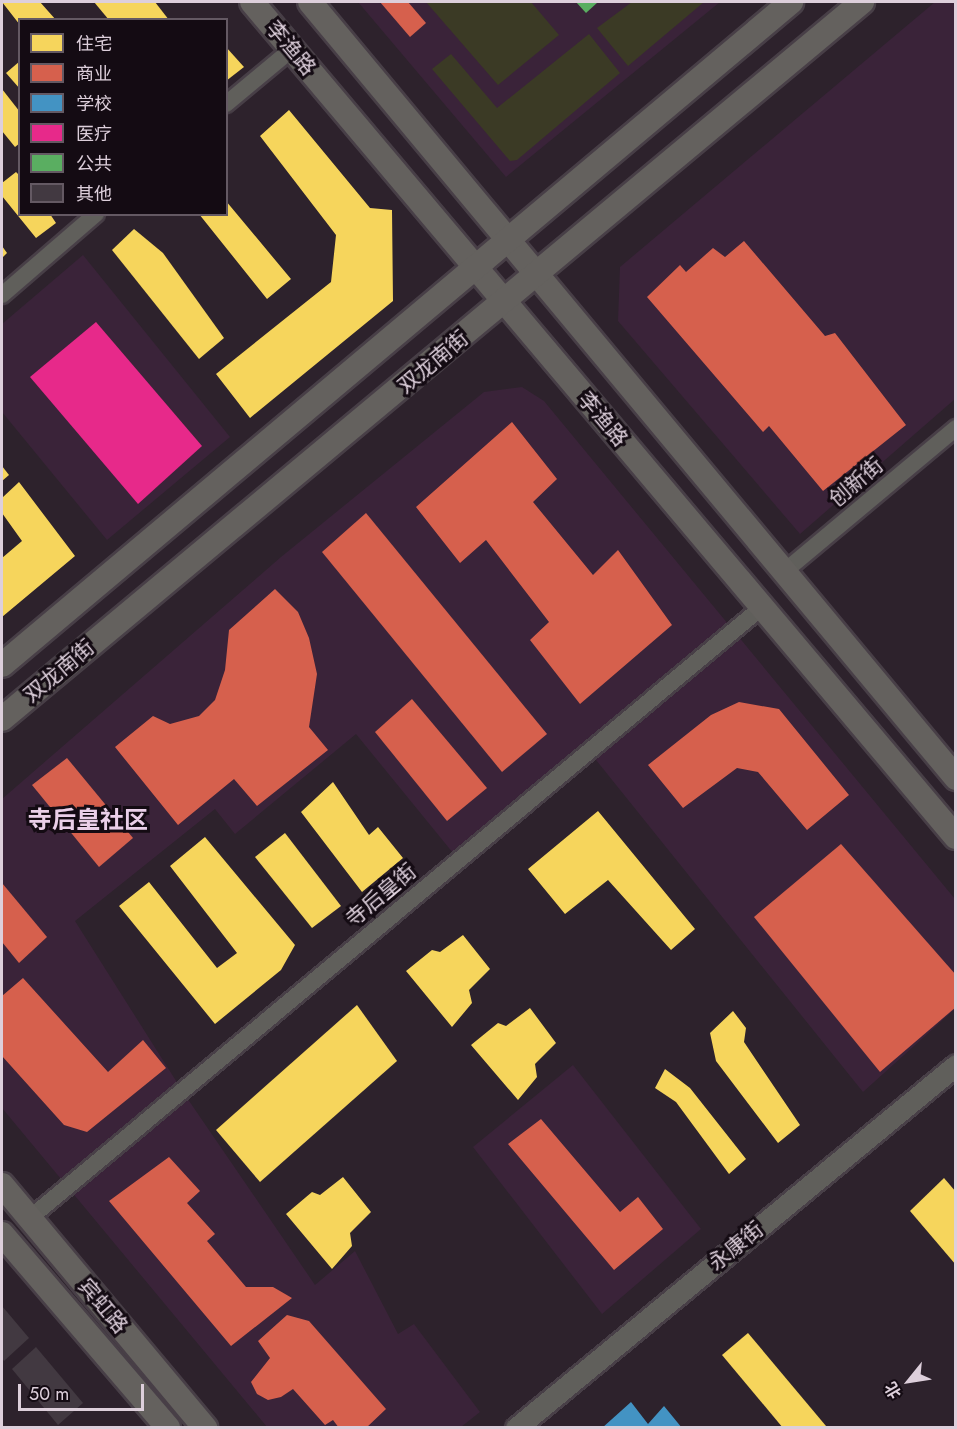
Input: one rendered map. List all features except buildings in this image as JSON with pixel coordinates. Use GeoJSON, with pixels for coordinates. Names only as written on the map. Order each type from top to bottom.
{"type":"FeatureCollection","features":[{"type":"Feature","properties":{"kind":"main road","name":"李渔路"},"geometry":{"type":"LineString","coordinates":[[252,2],[472,267],[505,303],[956,837]]}},
{"type":"Feature","properties":{"kind":"main road","name":"李渔路"},"geometry":{"type":"LineString","coordinates":[[310,2],[956,778]]}},
{"type":"Feature","properties":{"kind":"main road","name":"双龙南街"},"geometry":{"type":"LineString","coordinates":[[2,665],[472,267],[509,240],[790,2]]}},
{"type":"Feature","properties":{"kind":"main road","name":"双龙南街"},"geometry":{"type":"LineString","coordinates":[[2,719],[505,303],[535,274],[862,2]]}},
{"type":"Feature","properties":{"kind":"main road","name":"宾虹路"},"geometry":{"type":"LineString","coordinates":[[2,1185],[205,1428]]}},
{"type":"Feature","properties":{"kind":"main road","name":"宾虹路"},"geometry":{"type":"LineString","coordinates":[[2,1234],[168,1428]]}},
{"type":"Feature","properties":{"kind":"street"},"geometry":{"type":"LineString","coordinates":[[228,102],[292,50]]}},
{"type":"Feature","properties":{"kind":"street"},"geometry":{"type":"LineString","coordinates":[[2,295],[94,216]]}},
{"type":"Feature","properties":{"kind":"street","name":"创新街"},"geometry":{"type":"LineString","coordinates":[[785,571],[956,428]]}},
{"type":"Feature","properties":{"kind":"street","name":"寺后皇街"},"geometry":{"type":"LineString","coordinates":[[30,1218],[762,607]]}},
{"type":"Feature","properties":{"kind":"street","name":"永康街"},"geometry":{"type":"LineString","coordinates":[[516,1428],[956,1065]]}},
{"type":"Feature","properties":{"kind":"shaded area"},"geometry":{"type":"Polygon","coordinates":[[[358,2],[720,2],[506,177],[358,2]]]}},
{"type":"Feature","properties":{"kind":"shaded area"},"geometry":{"type":"Polygon","coordinates":[[[426,2],[531,2],[559,35],[498,85],[426,2]]]}},
{"type":"Feature","properties":{"kind":"shaded area"},"geometry":{"type":"Polygon","coordinates":[[[632,2],[704,2],[628,66],[597,28],[632,2]]]}},
{"type":"Feature","properties":{"kind":"shaded area"},"geometry":{"type":"Polygon","coordinates":[[[935,2],[955,2],[955,399],[800,534],[618,321],[620,267],[935,2]]]}},
{"type":"Feature","properties":{"kind":"shaded area"},"geometry":{"type":"Polygon","coordinates":[[[589,34],[620,73],[517,160],[510,161],[432,69],[451,54],[497,108],[589,34]]]}},
{"type":"Feature","properties":{"kind":"shaded area"},"geometry":{"type":"Polygon","coordinates":[[[83,255],[230,437],[107,540],[2,412],[2,324],[83,255]]]}},
{"type":"Feature","properties":{"kind":"shaded area"},"geometry":{"type":"Polygon","coordinates":[[[522,387],[544,401],[955,899],[955,1009],[863,1092],[592,755],[462,864],[356,734],[235,834],[215,809],[75,921],[185,1095],[315,1285],[355,1251],[398,1334],[414,1324],[480,1412],[461,1427],[267,1427],[2,1108],[2,799],[281,557],[484,392],[522,387]]]}},
{"type":"Feature","properties":{"kind":"shaded area"},"geometry":{"type":"Polygon","coordinates":[[[573,1065],[701,1229],[602,1314],[473,1147],[573,1065]]]}},
{"type":"Feature","properties":{"kind":"district","name":"寺后皇社区"},"geometry":{"type":"Point","coordinates":[88,820]}}]}
